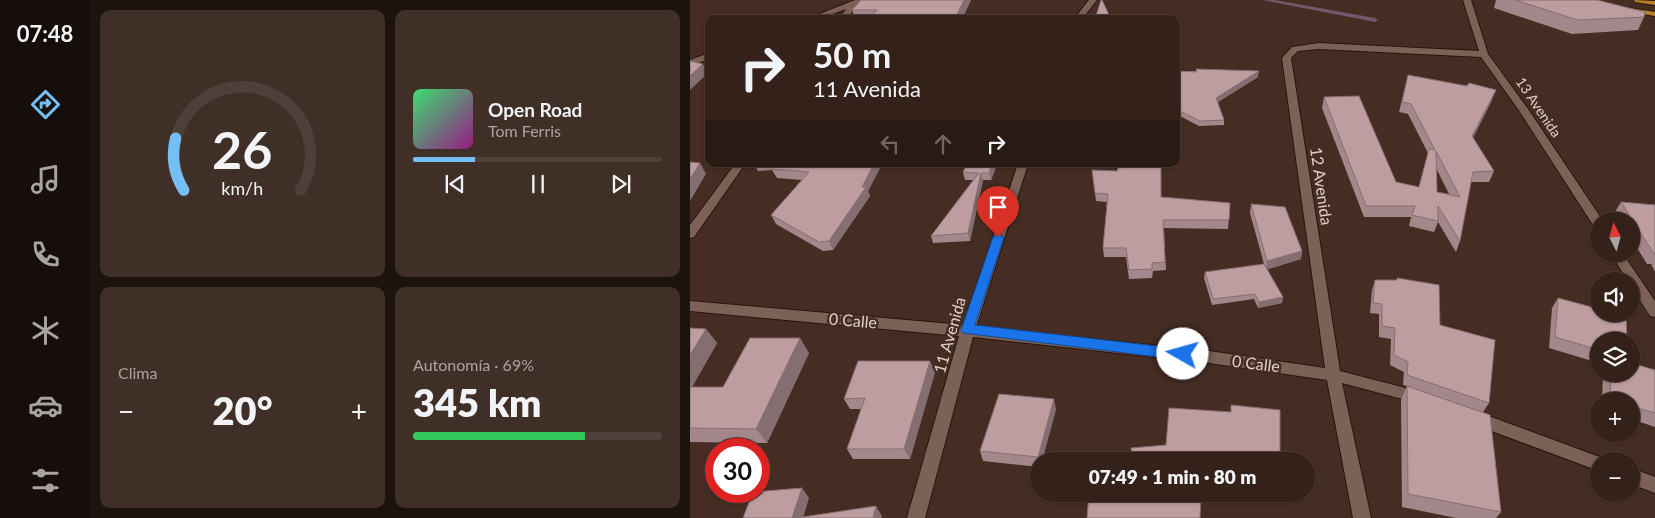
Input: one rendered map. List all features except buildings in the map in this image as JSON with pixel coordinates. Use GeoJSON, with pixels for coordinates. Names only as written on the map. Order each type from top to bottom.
{"type":"FeatureCollection","features":[{"type":"Feature","properties":{"kind":"main road"},"geometry":{"type":"LineString","coordinates":[[1638,0],[1655,3]]}},
{"type":"Feature","properties":{"kind":"main road"},"geometry":{"type":"LineString","coordinates":[[1620,7],[1655,14]]}},
{"type":"Feature","properties":{"kind":"street"},"geometry":{"type":"LineString","coordinates":[[822,15],[863,0]]}},
{"type":"Feature","properties":{"kind":"street"},"geometry":{"type":"LineString","coordinates":[[1081,15],[1092,0]]}},
{"type":"Feature","properties":{"kind":"street","name":"13 Avenida"},"geometry":{"type":"LineString","coordinates":[[1467,0],[1484,54],[1523,108],[1591,212]]}},
{"type":"Feature","properties":{"kind":"street"},"geometry":{"type":"LineString","coordinates":[[846,15],[854,3]]}},
{"type":"Feature","properties":{"kind":"street","name":"12 Avenida"},"geometry":{"type":"LineString","coordinates":[[1362,518],[1334,374],[1286,58],[1295,49],[1319,46],[1484,54]]}},
{"type":"Feature","properties":{"kind":"street"},"geometry":{"type":"LineString","coordinates":[[690,63],[705,57]]}},
{"type":"Feature","properties":{"kind":"street"},"geometry":{"type":"LineString","coordinates":[[690,234],[738,167]]}},
{"type":"Feature","properties":{"kind":"street","name":"11 Avenida"},"geometry":{"type":"LineString","coordinates":[[916,518],[968,330],[1022,167]]}},
{"type":"Feature","properties":{"kind":"street"},"geometry":{"type":"LineString","coordinates":[[1622,262],[1655,312]]}},
{"type":"Feature","properties":{"kind":"street","name":"0 Calle"},"geometry":{"type":"LineString","coordinates":[[690,306],[968,330],[1280,366],[1334,374],[1437,404]]}},
{"type":"Feature","properties":{"kind":"street"},"geometry":{"type":"LineString","coordinates":[[1464,414],[1590,461]]}},
{"type":"Feature","properties":{"kind":"street"},"geometry":{"type":"LineString","coordinates":[[1640,479],[1655,485]]}},
{"type":"Feature","properties":{"kind":"waterway"},"geometry":{"type":"LineString","coordinates":[[1266,0],[1375,20]]}},
{"type":"Feature","properties":{"kind":"route"},"geometry":{"type":"LineString","coordinates":[[998,237],[968,330],[1183,354]]}}]}
